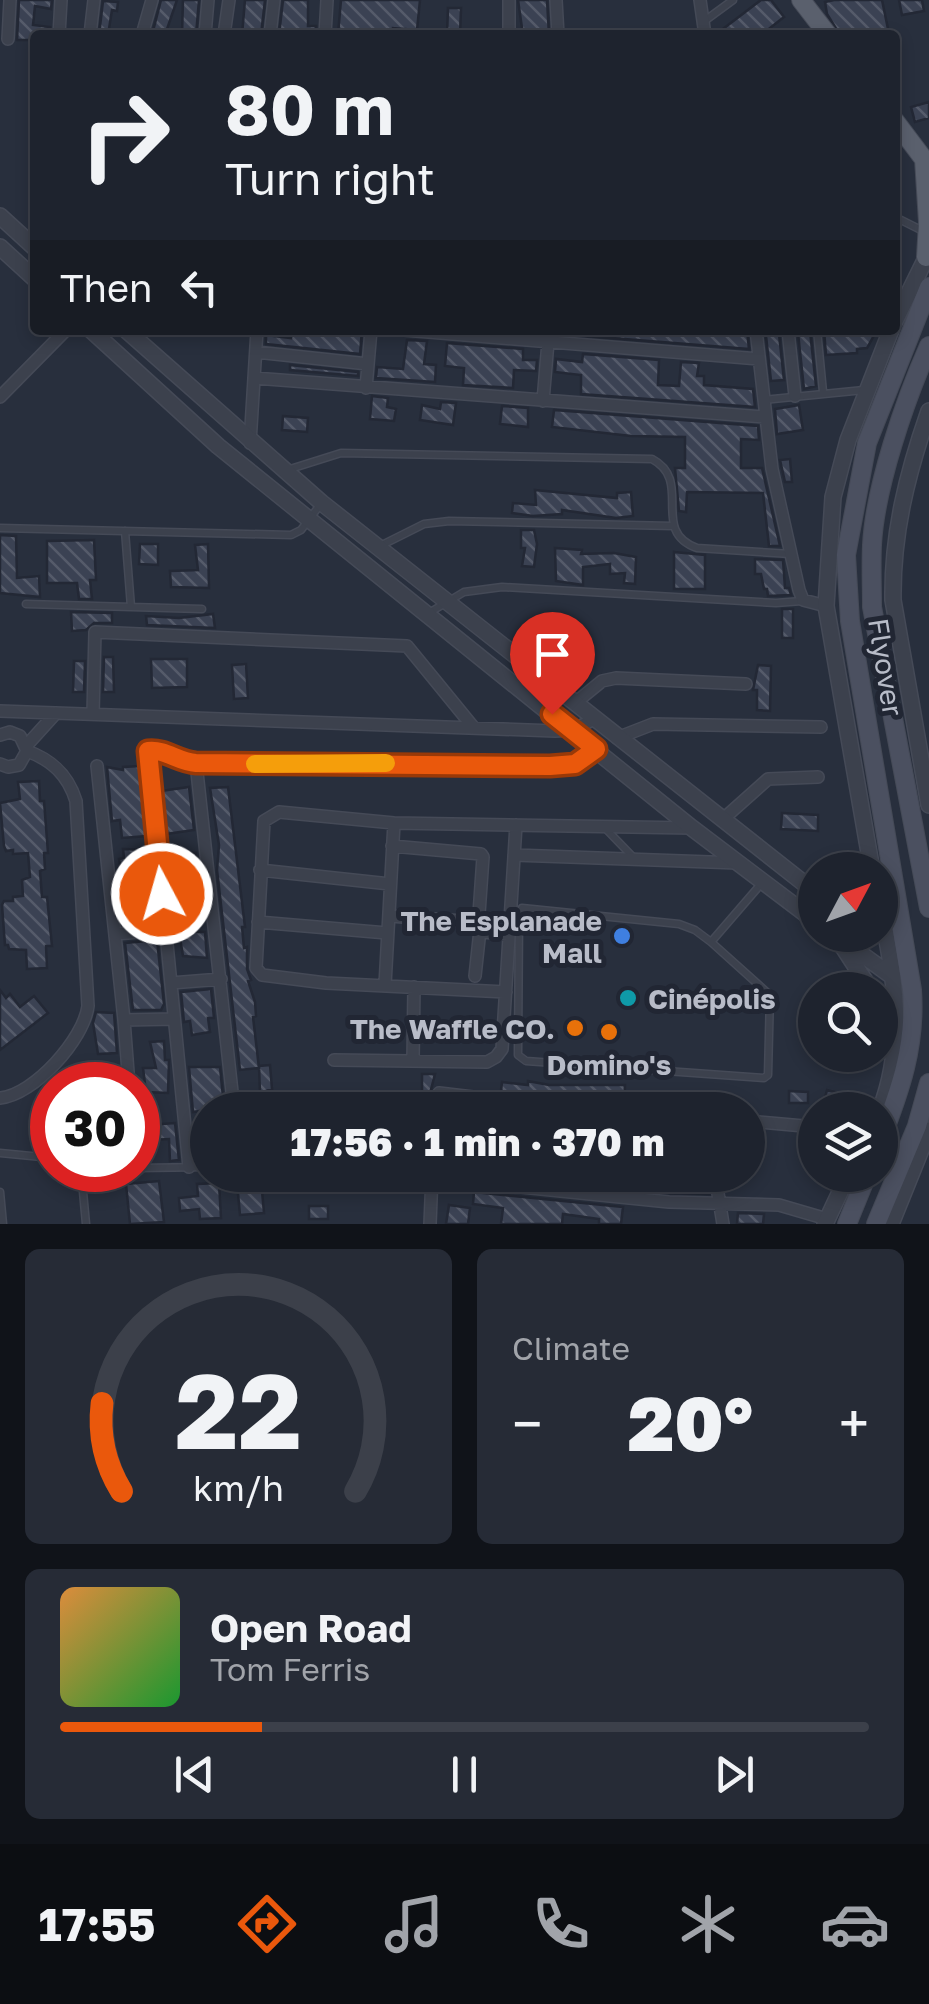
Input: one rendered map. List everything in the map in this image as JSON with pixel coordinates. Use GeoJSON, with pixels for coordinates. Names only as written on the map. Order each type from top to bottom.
{"type":"FeatureCollection","features":[{"type":"Feature","properties":{"kind":"main road"},"geometry":{"type":"LineString","coordinates":[[806,1],[825,30]]}},
{"type":"Feature","properties":{"kind":"main road"},"geometry":{"type":"LineString","coordinates":[[900,126],[925,154],[926,261]]}},
{"type":"Feature","properties":{"kind":"main road","name":"Flyover"},"geometry":{"type":"LineString","coordinates":[[892,1092],[914,1012],[910,964],[850,621],[846,555],[867,443],[929,286]]}},
{"type":"Feature","properties":{"kind":"main road","name":"Flyover"},"geometry":{"type":"LineString","coordinates":[[929,346],[884,476],[872,542],[872,607],[929,908]]}},
{"type":"Feature","properties":{"kind":"main road"},"geometry":{"type":"LineString","coordinates":[[876,1224],[917,1126],[929,1083]]}},
{"type":"Feature","properties":{"kind":"main road"},"geometry":{"type":"LineString","coordinates":[[847,1224],[860,1192]]}},
{"type":"Feature","properties":{"kind":"street"},"geometry":{"type":"LineString","coordinates":[[8,38],[10,0]]}},
{"type":"Feature","properties":{"kind":"street"},"geometry":{"type":"LineString","coordinates":[[58,30],[61,0]]}},
{"type":"Feature","properties":{"kind":"street"},"geometry":{"type":"LineString","coordinates":[[91,30],[94,0]]}},
{"type":"Feature","properties":{"kind":"street"},"geometry":{"type":"LineString","coordinates":[[143,30],[152,0]]}},
{"type":"Feature","properties":{"kind":"street"},"geometry":{"type":"LineString","coordinates":[[205,30],[208,0]]}},
{"type":"Feature","properties":{"kind":"street"},"geometry":{"type":"LineString","coordinates":[[225,30],[230,0]]}},
{"type":"Feature","properties":{"kind":"street"},"geometry":{"type":"LineString","coordinates":[[271,30],[274,0]]}},
{"type":"Feature","properties":{"kind":"street"},"geometry":{"type":"LineString","coordinates":[[325,30],[327,0]]}},
{"type":"Feature","properties":{"kind":"street"},"geometry":{"type":"LineString","coordinates":[[508,30],[509,0]]}},
{"type":"Feature","properties":{"kind":"street"},"geometry":{"type":"LineString","coordinates":[[556,0],[558,30]]}},
{"type":"Feature","properties":{"kind":"street"},"geometry":{"type":"LineString","coordinates":[[700,0],[704,28]]}},
{"type":"Feature","properties":{"kind":"street"},"geometry":{"type":"LineString","coordinates":[[0,216],[30,243]]}},
{"type":"Feature","properties":{"kind":"street"},"geometry":{"type":"LineString","coordinates":[[0,247],[30,274]]}},
{"type":"Feature","properties":{"kind":"street"},"geometry":{"type":"LineString","coordinates":[[900,310],[926,261]]}},
{"type":"Feature","properties":{"kind":"street"},"geometry":{"type":"LineString","coordinates":[[0,398],[61,335]]}},
{"type":"Feature","properties":{"kind":"street"},"geometry":{"type":"LineString","coordinates":[[96,335],[218,446],[798,909]]}},
{"type":"Feature","properties":{"kind":"street"},"geometry":{"type":"LineString","coordinates":[[131,335],[322,503],[798,879]]}},
{"type":"Feature","properties":{"kind":"street"},"geometry":{"type":"LineString","coordinates":[[250,443],[257,335]]}},
{"type":"Feature","properties":{"kind":"street"},"geometry":{"type":"LineString","coordinates":[[366,388],[371,335]]}},
{"type":"Feature","properties":{"kind":"street"},"geometry":{"type":"LineString","coordinates":[[508,335],[759,359]]}},
{"type":"Feature","properties":{"kind":"street"},"geometry":{"type":"LineString","coordinates":[[757,335],[772,470],[803,600],[826,606]]}},
{"type":"Feature","properties":{"kind":"street"},"geometry":{"type":"LineString","coordinates":[[789,335],[795,396]]}},
{"type":"Feature","properties":{"kind":"street"},"geometry":{"type":"LineString","coordinates":[[869,852],[826,606],[833,498],[866,390],[889,335]]}},
{"type":"Feature","properties":{"kind":"street"},"geometry":{"type":"LineString","coordinates":[[543,401],[549,337]]}},
{"type":"Feature","properties":{"kind":"street"},"geometry":{"type":"LineString","coordinates":[[256,352],[368,364]]}},
{"type":"Feature","properties":{"kind":"street"},"geometry":{"type":"LineString","coordinates":[[254,378],[765,417]]}},
{"type":"Feature","properties":{"kind":"street"},"geometry":{"type":"LineString","coordinates":[[929,411],[898,517],[892,570],[898,633],[929,805]]}},
{"type":"Feature","properties":{"kind":"street"},"geometry":{"type":"LineString","coordinates":[[93,714],[95,632],[407,646],[474,728]]}},
{"type":"Feature","properties":{"kind":"street"},"geometry":{"type":"LineString","coordinates":[[575,703],[602,682],[616,678],[746,684]]}},
{"type":"Feature","properties":{"kind":"street"},"geometry":{"type":"LineString","coordinates":[[2,709],[573,730],[594,720]]}},
{"type":"Feature","properties":{"kind":"street"},"geometry":{"type":"LineString","coordinates":[[0,764],[19,765],[27,748],[56,712]]}},
{"type":"Feature","properties":{"kind":"street"},"geometry":{"type":"LineString","coordinates":[[618,738],[653,724],[821,727]]}},
{"type":"Feature","properties":{"kind":"street"},"geometry":{"type":"LineString","coordinates":[[0,735],[16,733],[27,748],[50,761],[76,801],[88,1006],[82,1029],[42,1077],[24,1091],[0,1098]]}},
{"type":"Feature","properties":{"kind":"street"},"geometry":{"type":"LineString","coordinates":[[189,1168],[148,751],[160,750],[196,763],[550,766],[575,764],[596,749]]}},
{"type":"Feature","properties":{"kind":"street"},"geometry":{"type":"LineString","coordinates":[[196,763],[232,1092]]}},
{"type":"Feature","properties":{"kind":"street"},"geometry":{"type":"LineString","coordinates":[[98,766],[127,1062]]}},
{"type":"Feature","properties":{"kind":"street"},"geometry":{"type":"LineString","coordinates":[[722,820],[768,780],[818,777]]}},
{"type":"Feature","properties":{"kind":"street"},"geometry":{"type":"LineString","coordinates":[[506,992],[262,976],[256,968],[264,821],[273,814],[394,823],[692,828]]}},
{"type":"Feature","properties":{"kind":"street"},"geometry":{"type":"LineString","coordinates":[[385,985],[394,823]]}},
{"type":"Feature","properties":{"kind":"street"},"geometry":{"type":"LineString","coordinates":[[334,1060],[487,1062],[496,1057],[502,1048],[516,825]]}},
{"type":"Feature","properties":{"kind":"street"},"geometry":{"type":"LineString","coordinates":[[392,846],[481,854],[475,976]]}},
{"type":"Feature","properties":{"kind":"street"},"geometry":{"type":"LineString","coordinates":[[514,855],[738,862]]}},
{"type":"Feature","properties":{"kind":"street"},"geometry":{"type":"LineString","coordinates":[[260,870],[390,884]]}},
{"type":"Feature","properties":{"kind":"street"},"geometry":{"type":"LineString","coordinates":[[388,916],[479,926],[510,934]]}},
{"type":"Feature","properties":{"kind":"street"},"geometry":{"type":"LineString","coordinates":[[258,922],[388,933]]}},
{"type":"Feature","properties":{"kind":"street"},"geometry":{"type":"LineString","coordinates":[[115,934],[166,930]]}},
{"type":"Feature","properties":{"kind":"street"},"geometry":{"type":"LineString","coordinates":[[858,952],[886,972]]}},
{"type":"Feature","properties":{"kind":"street"},"geometry":{"type":"LineString","coordinates":[[171,984],[221,979]]}},
{"type":"Feature","properties":{"kind":"street"},"geometry":{"type":"LineString","coordinates":[[412,1060],[414,987]]}},
{"type":"Feature","properties":{"kind":"street"},"geometry":{"type":"LineString","coordinates":[[124,1020],[174,1019]]}},
{"type":"Feature","properties":{"kind":"street"},"geometry":{"type":"LineString","coordinates":[[887,1092],[899,1060],[898,1046]]}},
{"type":"Feature","properties":{"kind":"street"},"geometry":{"type":"LineString","coordinates":[[765,1123],[798,1125]]}},
{"type":"Feature","properties":{"kind":"street"},"geometry":{"type":"LineString","coordinates":[[891,1224],[929,1130]]}},
{"type":"Feature","properties":{"kind":"street"},"geometry":{"type":"LineString","coordinates":[[430,1224],[431,1192]]}},
{"type":"Feature","properties":{"kind":"street"},"geometry":{"type":"LineString","coordinates":[[591,1192],[718,1204],[779,1205],[802,1218],[826,1222],[840,1192]]}},
{"type":"Feature","properties":{"kind":"street"},"geometry":{"type":"LineString","coordinates":[[717,1192],[723,1224]]}},
{"type":"Feature","properties":{"kind":"lane"},"geometry":{"type":"LineString","coordinates":[[704,28],[733,0]]}},
{"type":"Feature","properties":{"kind":"lane"},"geometry":{"type":"LineString","coordinates":[[900,219],[928,233]]}},
{"type":"Feature","properties":{"kind":"lane"},"geometry":{"type":"LineString","coordinates":[[817,335],[823,392]]}},
{"type":"Feature","properties":{"kind":"lane"},"geometry":{"type":"LineString","coordinates":[[763,400],[866,390]]}},
{"type":"Feature","properties":{"kind":"lane"},"geometry":{"type":"LineString","coordinates":[[284,471],[342,453],[652,459],[660,463],[671,480],[677,537],[697,548],[792,554]]}},
{"type":"Feature","properties":{"kind":"lane"},"geometry":{"type":"LineString","coordinates":[[0,528],[292,535],[310,521],[322,503]]}},
{"type":"Feature","properties":{"kind":"lane"},"geometry":{"type":"LineString","coordinates":[[380,546],[424,524],[449,521],[673,526]]}},
{"type":"Feature","properties":{"kind":"lane"},"geometry":{"type":"LineString","coordinates":[[125,531],[131,607]]}},
{"type":"Feature","properties":{"kind":"lane"},"geometry":{"type":"LineString","coordinates":[[426,614],[464,592],[502,588],[756,602],[803,600]]}},
{"type":"Feature","properties":{"kind":"lane"},"geometry":{"type":"LineString","coordinates":[[26,604],[202,609]]}},
{"type":"Feature","properties":{"kind":"lane"},"geometry":{"type":"LineString","coordinates":[[605,828],[636,861]]}},
{"type":"Feature","properties":{"kind":"lane"},"geometry":{"type":"LineString","coordinates":[[712,942],[762,883]]}},
{"type":"Feature","properties":{"kind":"lane"},"geometry":{"type":"LineString","coordinates":[[522,908],[679,924],[712,942],[770,995],[768,1075],[764,1078],[526,1061],[518,1055],[522,908]]}},
{"type":"Feature","properties":{"kind":"lane"},"geometry":{"type":"LineString","coordinates":[[0,1153],[30,1156]]}},
{"type":"Feature","properties":{"kind":"lane"},"geometry":{"type":"LineString","coordinates":[[160,1168],[189,1168]]}},
{"type":"Feature","properties":{"kind":"lane"},"geometry":{"type":"LineString","coordinates":[[0,1192],[4,1224]]}},
{"type":"Feature","properties":{"kind":"lane"},"geometry":{"type":"LineString","coordinates":[[83,1192],[86,1224]]}},
{"type":"Feature","properties":{"kind":"building"},"geometry":{"type":"Polygon","coordinates":[[[19,0],[52,0],[51,9],[35,6],[33,25],[50,30],[30,30],[30,40],[17,40],[19,0]]]}},
{"type":"Feature","properties":{"kind":"building"},"geometry":{"type":"Polygon","coordinates":[[[161,0],[177,0],[167,30],[153,30],[161,0]]]}},
{"type":"Feature","properties":{"kind":"building"},"geometry":{"type":"Polygon","coordinates":[[[183,0],[199,0],[196,30],[182,30],[183,0]]]}},
{"type":"Feature","properties":{"kind":"building"},"geometry":{"type":"Polygon","coordinates":[[[245,0],[265,0],[262,30],[242,30],[245,0]]]}},
{"type":"Feature","properties":{"kind":"building"},"geometry":{"type":"Polygon","coordinates":[[[283,0],[308,0],[308,26],[316,26],[316,30],[280,30],[283,0]]]}},
{"type":"Feature","properties":{"kind":"building"},"geometry":{"type":"Polygon","coordinates":[[[341,0],[420,0],[417,30],[338,30],[341,0]]]}},
{"type":"Feature","properties":{"kind":"building"},"geometry":{"type":"Polygon","coordinates":[[[518,0],[547,0],[549,30],[522,30],[518,0]]]}},
{"type":"Feature","properties":{"kind":"building"},"geometry":{"type":"Polygon","coordinates":[[[761,0],[771,0],[784,17],[767,30],[722,30],[761,0]]]}},
{"type":"Feature","properties":{"kind":"building"},"geometry":{"type":"Polygon","coordinates":[[[882,0],[888,29],[837,30],[825,2],[882,0]]]}},
{"type":"Feature","properties":{"kind":"building"},"geometry":{"type":"Polygon","coordinates":[[[899,0],[922,0],[924,11],[902,15],[899,0]]]}},
{"type":"Feature","properties":{"kind":"building"},"geometry":{"type":"Polygon","coordinates":[[[103,1],[118,2],[117,11],[112,10],[109,30],[100,30],[103,1]]]}},
{"type":"Feature","properties":{"kind":"building"},"geometry":{"type":"Polygon","coordinates":[[[448,8],[461,8],[460,30],[447,30],[448,8]]]}},
{"type":"Feature","properties":{"kind":"building"},"geometry":{"type":"Polygon","coordinates":[[[929,102],[929,118],[915,122],[911,107],[929,102]]]}},
{"type":"Feature","properties":{"kind":"building"},"geometry":{"type":"Polygon","coordinates":[[[266,335],[362,335],[360,354],[266,344],[266,335]]]}},
{"type":"Feature","properties":{"kind":"building"},"geometry":{"type":"Polygon","coordinates":[[[748,335],[749,349],[587,336],[748,335]]]}},
{"type":"Feature","properties":{"kind":"building"},"geometry":{"type":"Polygon","coordinates":[[[779,335],[784,380],[771,381],[766,336],[779,335]]]}},
{"type":"Feature","properties":{"kind":"building"},"geometry":{"type":"Polygon","coordinates":[[[798,335],[810,335],[816,386],[804,389],[798,335]]]}},
{"type":"Feature","properties":{"kind":"building"},"geometry":{"type":"Polygon","coordinates":[[[824,335],[874,335],[867,348],[857,349],[857,353],[826,355],[824,335]]]}},
{"type":"Feature","properties":{"kind":"building"},"geometry":{"type":"Polygon","coordinates":[[[407,340],[427,341],[424,364],[436,365],[435,382],[376,378],[377,367],[403,369],[407,340]]]}},
{"type":"Feature","properties":{"kind":"building"},"geometry":{"type":"Polygon","coordinates":[[[447,343],[523,349],[523,360],[537,360],[536,371],[514,370],[513,388],[463,385],[464,368],[445,366],[447,343]]]}},
{"type":"Feature","properties":{"kind":"building"},"geometry":{"type":"Polygon","coordinates":[[[583,354],[659,360],[658,385],[679,386],[681,362],[699,363],[697,376],[704,376],[704,385],[753,389],[755,407],[581,394],[581,375],[555,372],[556,359],[582,362],[583,354]]]}},
{"type":"Feature","properties":{"kind":"building"},"geometry":{"type":"Polygon","coordinates":[[[290,365],[358,372],[358,376],[290,370],[290,365]]]}},
{"type":"Feature","properties":{"kind":"building"},"geometry":{"type":"Polygon","coordinates":[[[372,396],[388,398],[387,407],[396,409],[394,421],[370,419],[372,396]]]}},
{"type":"Feature","properties":{"kind":"building"},"geometry":{"type":"Polygon","coordinates":[[[441,402],[456,403],[453,425],[420,420],[422,405],[440,409],[441,402]]]}},
{"type":"Feature","properties":{"kind":"building"},"geometry":{"type":"Polygon","coordinates":[[[799,405],[803,430],[777,434],[775,409],[799,405]]]}},
{"type":"Feature","properties":{"kind":"building"},"geometry":{"type":"Polygon","coordinates":[[[502,406],[528,408],[528,427],[500,424],[502,406]]]}},
{"type":"Feature","properties":{"kind":"building"},"geometry":{"type":"Polygon","coordinates":[[[554,410],[758,426],[759,440],[741,439],[741,468],[762,468],[780,546],[769,546],[763,493],[687,492],[686,512],[679,511],[675,468],[685,468],[685,437],[631,436],[552,427],[554,410]]]}},
{"type":"Feature","properties":{"kind":"building"},"geometry":{"type":"Polygon","coordinates":[[[283,416],[308,418],[307,432],[282,430],[283,416]]]}},
{"type":"Feature","properties":{"kind":"building"},"geometry":{"type":"Polygon","coordinates":[[[790,459],[792,482],[785,482],[780,460],[790,459]]]}},
{"type":"Feature","properties":{"kind":"building"},"geometry":{"type":"Polygon","coordinates":[[[535,490],[617,498],[617,493],[631,492],[633,516],[616,518],[562,510],[562,514],[533,516],[512,513],[513,503],[536,505],[535,490]]]}},
{"type":"Feature","properties":{"kind":"building"},"geometry":{"type":"Polygon","coordinates":[[[521,530],[534,530],[534,567],[522,566],[525,548],[521,548],[521,530]]]}},
{"type":"Feature","properties":{"kind":"building"},"geometry":{"type":"Polygon","coordinates":[[[0,535],[16,536],[17,578],[39,576],[40,597],[0,593],[0,535]]]}},
{"type":"Feature","properties":{"kind":"building"},"geometry":{"type":"Polygon","coordinates":[[[94,540],[96,580],[90,580],[92,599],[79,599],[77,583],[47,583],[47,541],[94,540]]]}},
{"type":"Feature","properties":{"kind":"building"},"geometry":{"type":"Polygon","coordinates":[[[140,544],[158,544],[158,565],[139,564],[140,544]]]}},
{"type":"Feature","properties":{"kind":"building"},"geometry":{"type":"Polygon","coordinates":[[[208,544],[209,588],[171,587],[170,571],[198,570],[195,545],[208,544]]]}},
{"type":"Feature","properties":{"kind":"building"},"geometry":{"type":"Polygon","coordinates":[[[555,548],[582,550],[581,554],[636,557],[635,584],[624,583],[625,573],[610,574],[610,564],[583,567],[583,585],[556,581],[555,548]]]}},
{"type":"Feature","properties":{"kind":"building"},"geometry":{"type":"Polygon","coordinates":[[[674,552],[705,555],[705,589],[674,589],[674,552]]]}},
{"type":"Feature","properties":{"kind":"building"},"geometry":{"type":"Polygon","coordinates":[[[755,559],[783,560],[785,588],[789,588],[791,595],[768,596],[761,574],[755,574],[755,559]]]}},
{"type":"Feature","properties":{"kind":"building"},"geometry":{"type":"Polygon","coordinates":[[[782,609],[793,609],[793,638],[782,638],[782,609]]]}},
{"type":"Feature","properties":{"kind":"building"},"geometry":{"type":"Polygon","coordinates":[[[71,612],[112,613],[112,623],[94,623],[86,630],[72,631],[71,612]]]}},
{"type":"Feature","properties":{"kind":"building"},"geometry":{"type":"Polygon","coordinates":[[[213,614],[215,628],[147,625],[146,616],[179,618],[213,614]]]}},
{"type":"Feature","properties":{"kind":"building"},"geometry":{"type":"Polygon","coordinates":[[[104,657],[113,657],[114,692],[103,692],[104,657]]]}},
{"type":"Feature","properties":{"kind":"building"},"geometry":{"type":"Polygon","coordinates":[[[151,659],[187,659],[187,687],[152,688],[151,659]]]}},
{"type":"Feature","properties":{"kind":"building"},"geometry":{"type":"Polygon","coordinates":[[[74,661],[85,661],[84,692],[73,692],[74,661]]]}},
{"type":"Feature","properties":{"kind":"building"},"geometry":{"type":"Polygon","coordinates":[[[246,664],[248,698],[234,699],[232,665],[246,664]]]}},
{"type":"Feature","properties":{"kind":"building"},"geometry":{"type":"Polygon","coordinates":[[[758,665],[771,666],[770,711],[757,710],[757,690],[753,690],[758,665]]]}},
{"type":"Feature","properties":{"kind":"building"},"geometry":{"type":"Polygon","coordinates":[[[140,766],[147,836],[122,838],[120,820],[112,821],[107,767],[123,770],[140,766]]]}},
{"type":"Feature","properties":{"kind":"building"},"geometry":{"type":"Polygon","coordinates":[[[39,781],[48,853],[44,853],[45,869],[40,871],[42,897],[47,897],[52,946],[46,946],[47,968],[27,969],[26,950],[5,945],[2,905],[4,901],[13,901],[13,897],[23,896],[22,880],[30,877],[28,853],[6,851],[0,803],[20,799],[18,782],[39,781]]]}},
{"type":"Feature","properties":{"kind":"building"},"geometry":{"type":"Polygon","coordinates":[[[189,787],[194,830],[166,834],[161,791],[189,787]]]}},
{"type":"Feature","properties":{"kind":"building"},"geometry":{"type":"Polygon","coordinates":[[[228,787],[245,927],[244,948],[247,947],[251,980],[248,981],[255,1002],[259,1068],[240,1070],[210,788],[228,787]]]}},
{"type":"Feature","properties":{"kind":"building"},"geometry":{"type":"Polygon","coordinates":[[[782,813],[818,815],[818,831],[781,829],[782,813]]]}},
{"type":"Feature","properties":{"kind":"building"},"geometry":{"type":"Polygon","coordinates":[[[123,849],[148,850],[151,877],[123,881],[119,859],[124,858],[123,849]]]}},
{"type":"Feature","properties":{"kind":"building"},"geometry":{"type":"Polygon","coordinates":[[[167,851],[196,853],[202,907],[180,910],[175,873],[170,874],[167,851]]]}},
{"type":"Feature","properties":{"kind":"building"},"geometry":{"type":"Polygon","coordinates":[[[179,932],[205,932],[207,958],[183,956],[179,932]]]}},
{"type":"Feature","properties":{"kind":"building"},"geometry":{"type":"Polygon","coordinates":[[[157,940],[164,1004],[161,1010],[133,1010],[125,943],[157,940]]]}},
{"type":"Feature","properties":{"kind":"building"},"geometry":{"type":"Polygon","coordinates":[[[211,989],[214,1018],[208,1018],[210,1032],[192,1035],[190,1021],[184,1022],[181,992],[211,989]]]}},
{"type":"Feature","properties":{"kind":"building"},"geometry":{"type":"Polygon","coordinates":[[[0,990],[6,998],[10,994],[20,1007],[34,996],[48,1013],[0,1050],[0,990]]]}},
{"type":"Feature","properties":{"kind":"building"},"geometry":{"type":"Polygon","coordinates":[[[96,1012],[114,1013],[117,1053],[98,1054],[93,1023],[96,1012]]]}},
{"type":"Feature","properties":{"kind":"building"},"geometry":{"type":"Polygon","coordinates":[[[164,1041],[165,1060],[169,1060],[168,1093],[160,1093],[160,1062],[155,1062],[150,1042],[164,1041]]]}},
{"type":"Feature","properties":{"kind":"building"},"geometry":{"type":"Polygon","coordinates":[[[270,1065],[272,1089],[260,1092],[259,1066],[270,1065]]]}},
{"type":"Feature","properties":{"kind":"building"},"geometry":{"type":"Polygon","coordinates":[[[189,1067],[220,1067],[222,1092],[191,1092],[189,1067]]]}},
{"type":"Feature","properties":{"kind":"building"},"geometry":{"type":"Polygon","coordinates":[[[422,1074],[435,1074],[430,1092],[422,1092],[422,1074]]]}},
{"type":"Feature","properties":{"kind":"building"},"geometry":{"type":"Polygon","coordinates":[[[528,1081],[549,1085],[625,1085],[625,1092],[501,1091],[502,1082],[528,1085],[528,1081]]]}},
{"type":"Feature","properties":{"kind":"building"},"geometry":{"type":"Polygon","coordinates":[[[789,1091],[808,1092],[798,1092],[798,1103],[789,1103],[789,1091]]]}},
{"type":"Feature","properties":{"kind":"building"},"geometry":{"type":"Polygon","coordinates":[[[175,1123],[179,1160],[170,1161],[169,1139],[160,1139],[160,1124],[175,1123]]]}},
{"type":"Feature","properties":{"kind":"building"},"geometry":{"type":"Polygon","coordinates":[[[160,1189],[164,1222],[130,1224],[127,1192],[160,1189]]]}},
{"type":"Feature","properties":{"kind":"building"},"geometry":{"type":"Polygon","coordinates":[[[198,1192],[220,1192],[221,1218],[200,1219],[199,1209],[180,1211],[179,1198],[198,1196],[198,1192]]]}},
{"type":"Feature","properties":{"kind":"building"},"geometry":{"type":"Polygon","coordinates":[[[238,1192],[262,1192],[264,1213],[240,1215],[238,1192]]]}},
{"type":"Feature","properties":{"kind":"building"},"geometry":{"type":"Polygon","coordinates":[[[474,1192],[623,1207],[621,1224],[599,1224],[599,1219],[563,1214],[562,1224],[501,1224],[503,1208],[473,1204],[474,1192]]]}},
{"type":"Feature","properties":{"kind":"building"},"geometry":{"type":"Polygon","coordinates":[[[660,1192],[709,1194],[670,1193],[660,1192]]]}},
{"type":"Feature","properties":{"kind":"building"},"geometry":{"type":"Polygon","coordinates":[[[449,1205],[470,1208],[468,1224],[446,1224],[449,1205]]]}},
{"type":"Feature","properties":{"kind":"building"},"geometry":{"type":"Polygon","coordinates":[[[309,1206],[328,1206],[328,1219],[309,1219],[309,1206]]]}},
{"type":"Feature","properties":{"kind":"building"},"geometry":{"type":"Polygon","coordinates":[[[738,1213],[764,1214],[763,1224],[737,1224],[738,1213]]]}},
{"type":"Feature","properties":{"kind":"slow traffic"},"geometry":{"type":"LineString","coordinates":[[255,764],[386,763]]}},
{"type":"Feature","properties":{"kind":"place","name":"The Esplanade Mall"},"geometry":{"type":"Point","coordinates":[622,936]}},
{"type":"Feature","properties":{"kind":"place","name":"Cinépolis"},"geometry":{"type":"Point","coordinates":[628,998]}},
{"type":"Feature","properties":{"kind":"place","name":"The Waffle CO."},"geometry":{"type":"Point","coordinates":[575,1028]}},
{"type":"Feature","properties":{"kind":"place","name":"Domino's"},"geometry":{"type":"Point","coordinates":[609,1032]}},
{"type":"Feature","properties":{"kind":"route"},"geometry":{"type":"LineString","coordinates":[[162,894],[148,751],[160,750],[196,763],[550,766],[575,764],[596,749],[552,714]]}}]}
